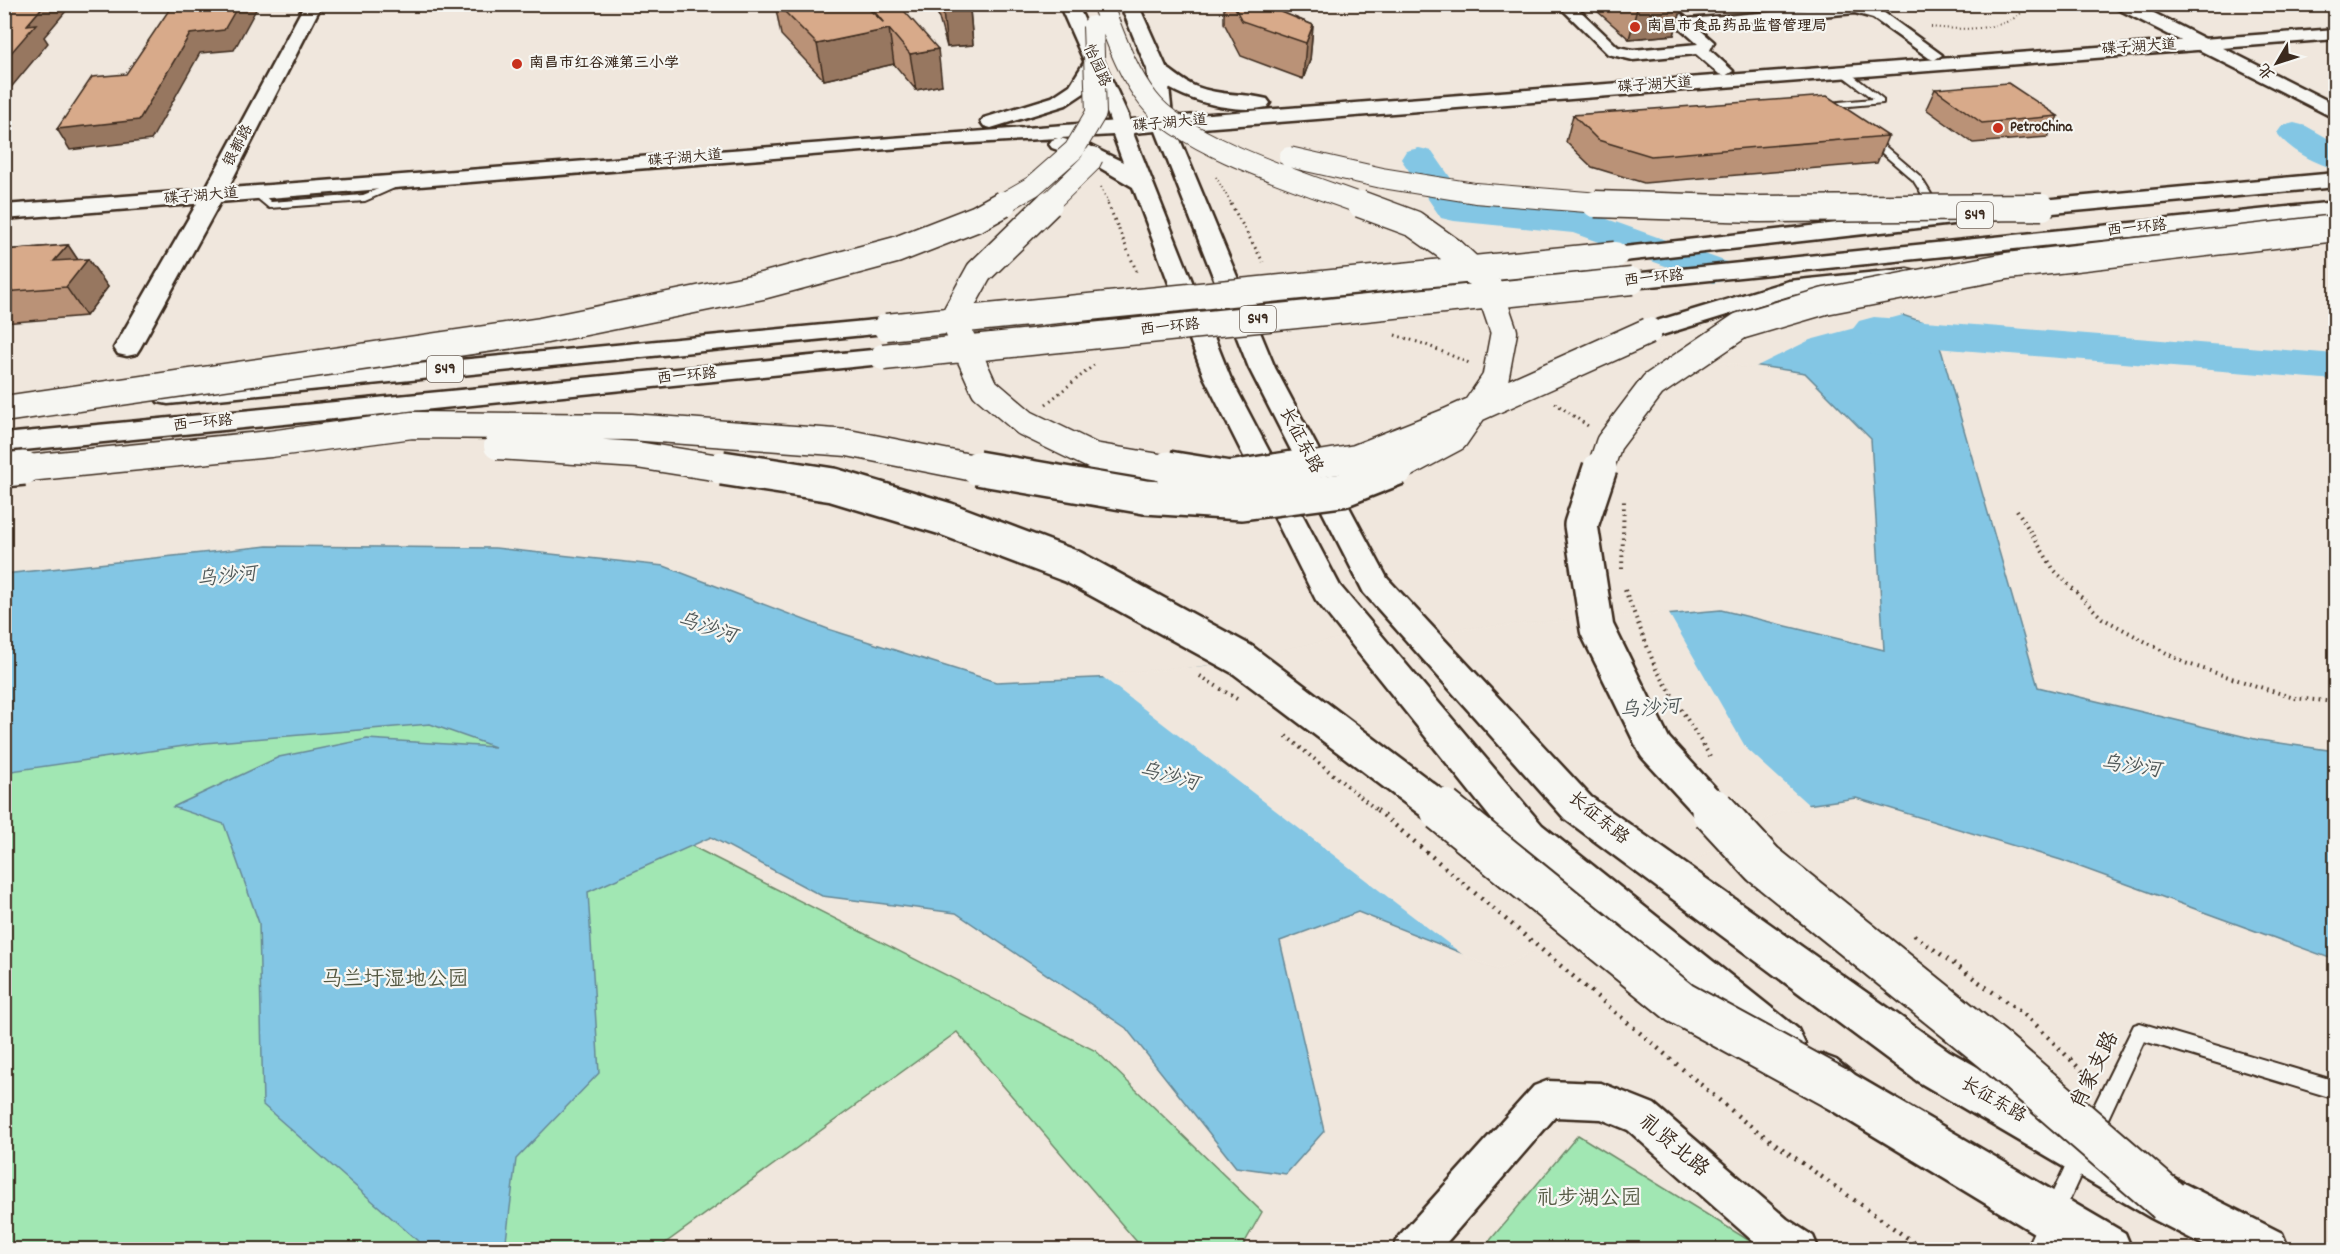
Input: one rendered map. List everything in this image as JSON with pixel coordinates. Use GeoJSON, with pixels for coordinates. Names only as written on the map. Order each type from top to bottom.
{"type":"FeatureCollection","features":[{"type":"Feature","properties":{"kind":"main road","name":"银都路"},"geometry":{"type":"LineString","coordinates":[[127,348],[215,191],[314,4]]}},
{"type":"Feature","properties":{"kind":"main road","name":"怡园路"},"geometry":{"type":"LineString","coordinates":[[1068,4],[1120,122]]}},
{"type":"Feature","properties":{"kind":"main road"},"geometry":{"type":"LineString","coordinates":[[1129,4],[1157,69],[1163,118]]}},
{"type":"Feature","properties":{"kind":"main road"},"geometry":{"type":"LineString","coordinates":[[2122,4],[2336,100]]}},
{"type":"Feature","properties":{"kind":"main road"},"geometry":{"type":"LineString","coordinates":[[2144,4],[2201,40],[2336,113]]}},
{"type":"Feature","properties":{"kind":"main road"},"geometry":{"type":"LineString","coordinates":[[1098,17],[1143,76],[1179,109],[1233,137],[1291,157],[1386,180],[1501,197],[1634,206],[1789,211],[2042,207]]}},
{"type":"Feature","properties":{"kind":"main road"},"geometry":{"type":"LineString","coordinates":[[1098,17],[1109,76],[1111,113],[1090,163],[979,272],[953,319],[984,388],[1025,423],[1093,456],[1230,478],[1356,459],[1449,421],[1649,331],[1789,288],[2007,266],[2336,228]]}},
{"type":"Feature","properties":{"kind":"main road"},"geometry":{"type":"LineString","coordinates":[[4,410],[541,331],[762,286],[896,250],[978,218],[1033,186],[1074,150],[1096,113],[1098,17]]}},
{"type":"Feature","properties":{"kind":"main road"},"geometry":{"type":"LineString","coordinates":[[4,470],[270,444],[411,425],[631,426],[848,443],[1038,480],[1145,497],[1242,503],[1342,490],[1396,469],[1455,438],[1495,380],[1504,332],[1488,285],[1452,251],[1414,224],[1240,158],[1182,128],[1149,101],[1098,17]]}},
{"type":"Feature","properties":{"kind":"main road","name":"碟子湖大道"},"geometry":{"type":"LineString","coordinates":[[1163,118],[1317,112],[1842,71],[2336,27]]}},
{"type":"Feature","properties":{"kind":"main road","name":"碟子湖大道"},"geometry":{"type":"LineString","coordinates":[[4,212],[215,191],[1120,122],[1283,104],[1934,55],[2336,34]]}},
{"type":"Feature","properties":{"kind":"main road"},"geometry":{"type":"LineString","coordinates":[[984,131],[1059,101],[1077,89],[1094,62]]}},
{"type":"Feature","properties":{"kind":"main road"},"geometry":{"type":"LineString","coordinates":[[1157,69],[1175,86],[1198,93],[1238,101],[1283,104]]}},
{"type":"Feature","properties":{"kind":"main road"},"geometry":{"type":"LineString","coordinates":[[1186,180],[1195,160],[1214,141],[1246,127],[1317,112]]}},
{"type":"Feature","properties":{"kind":"main road","name":"长征东路"},"geometry":{"type":"LineString","coordinates":[[1163,118],[1262,368],[1375,585],[1578,807],[1933,1066],[2168,1201],[2265,1250]]}},
{"type":"Feature","properties":{"kind":"main road"},"geometry":{"type":"LineString","coordinates":[[1120,122],[1217,377],[1327,592],[1528,836],[1839,1090],[2043,1233],[2108,1250]]}},
{"type":"Feature","properties":{"kind":"main road","name":"碟子湖大道"},"geometry":{"type":"LineString","coordinates":[[4,200],[215,191],[256,193],[984,131]]}},
{"type":"Feature","properties":{"kind":"main road"},"geometry":{"type":"LineString","coordinates":[[984,131],[1086,150],[1108,160],[1143,184]]}},
{"type":"Feature","properties":{"kind":"main road","name":"西一环路"},"geometry":{"type":"LineString","coordinates":[[4,410],[1580,258],[2042,207],[2336,180]]}},
{"type":"Feature","properties":{"kind":"main road","name":"西一环路"},"geometry":{"type":"LineString","coordinates":[[4,443],[883,357],[2336,209]]}},
{"type":"Feature","properties":{"kind":"main road"},"geometry":{"type":"LineString","coordinates":[[2007,266],[1825,301],[1740,326],[1653,385],[1609,443],[1581,525],[1597,629],[1655,747],[1763,864],[1995,1051],[2168,1201]]}},
{"type":"Feature","properties":{"kind":"main road"},"geometry":{"type":"LineString","coordinates":[[270,444],[416,441],[637,455],[821,483],[946,519],[1073,567],[1243,660],[1434,804],[1680,1003],[1839,1090]]}},
{"type":"Feature","properties":{"kind":"street"},"geometry":{"type":"LineString","coordinates":[[1564,4],[1613,51],[1633,55],[1700,49],[1705,46],[1706,42],[1660,4]]}},
{"type":"Feature","properties":{"kind":"street"},"geometry":{"type":"LineString","coordinates":[[1783,4],[1796,14]]}},
{"type":"Feature","properties":{"kind":"street"},"geometry":{"type":"LineString","coordinates":[[1683,24],[1855,9],[1878,15],[1934,55]]}},
{"type":"Feature","properties":{"kind":"street"},"geometry":{"type":"LineString","coordinates":[[1700,49],[1725,71]]}},
{"type":"Feature","properties":{"kind":"street","name":"礼贤北路"},"geometry":{"type":"LineString","coordinates":[[1413,1250],[1547,1099],[1601,1101],[1641,1117],[1773,1233],[1799,1250]]}},
{"type":"Feature","properties":{"kind":"lane"},"geometry":{"type":"LineString","coordinates":[[1842,71],[1880,100],[1831,105],[1848,120]]}},
{"type":"Feature","properties":{"kind":"lane"},"geometry":{"type":"LineString","coordinates":[[1866,135],[1917,178],[1928,197]]}},
{"type":"Feature","properties":{"kind":"lane","name":"肖家支路"},"geometry":{"type":"LineString","coordinates":[[2043,1233],[2140,1031],[2336,1090]]}},
{"type":"Feature","properties":{"kind":"path"},"geometry":{"type":"LineString","coordinates":[[1925,26],[1942,29],[1966,28],[2011,21],[2019,17],[2024,10],[2022,4]]}},
{"type":"Feature","properties":{"kind":"path"},"geometry":{"type":"LineString","coordinates":[[1214,141],[1212,168],[1257,254],[1270,270]]}},
{"type":"Feature","properties":{"kind":"path"},"geometry":{"type":"LineString","coordinates":[[1392,334],[1424,344],[1476,366]]}},
{"type":"Feature","properties":{"kind":"path"},"geometry":{"type":"LineString","coordinates":[[1547,399],[1593,430]]}},
{"type":"Feature","properties":{"kind":"path"},"geometry":{"type":"LineString","coordinates":[[1622,570],[1624,496]]}},
{"type":"Feature","properties":{"kind":"path"},"geometry":{"type":"LineString","coordinates":[[2017,510],[2054,570],[2102,618],[2185,663],[2294,698],[2336,702]]}},
{"type":"Feature","properties":{"kind":"path"},"geometry":{"type":"LineString","coordinates":[[1622,580],[1656,669],[1716,765]]}},
{"type":"Feature","properties":{"kind":"path"},"geometry":{"type":"LineString","coordinates":[[1199,676],[1239,700]]}},
{"type":"Feature","properties":{"kind":"path"},"geometry":{"type":"LineString","coordinates":[[1284,734],[1399,828],[1745,1122],[1924,1250]]}},
{"type":"Feature","properties":{"kind":"path"},"geometry":{"type":"LineString","coordinates":[[1905,928],[2030,1019],[2109,1097]]}},
{"type":"Feature","properties":{"kind":"green space","name":"马兰圩湿地公园"},"geometry":{"type":"Polygon","coordinates":[[[473,712],[674,837],[1096,1051],[1262,1212],[1241,1249],[1143,1249],[957,1032],[657,1249],[5,1250],[5,744],[473,712]]]}},
{"type":"Feature","properties":{"kind":"green space","name":"礼步湖公园"},"geometry":{"type":"Polygon","coordinates":[[[1578,1135],[1763,1249],[1482,1250],[1578,1135]]]}},
{"type":"Feature","properties":{"kind":"water","name":"乌沙河"},"geometry":{"type":"Polygon","coordinates":[[[1666,235],[1932,325],[2038,687],[2259,740],[2335,751],[2335,960],[2061,860],[1856,798],[1778,809],[1499,968],[1358,912],[1280,941],[1324,1131],[1286,1174],[1236,1167],[1126,1028],[956,913],[822,896],[711,837],[588,892],[599,1073],[516,1159],[505,1249],[427,1249],[263,1105],[259,923],[224,824],[173,807],[279,757],[367,739],[495,747],[430,724],[205,743],[5,772],[4,574],[267,546],[495,548],[664,566],[828,629],[996,682],[1120,677],[1516,628],[1721,610],[1884,650],[1871,439],[1805,373],[1662,351],[1666,235]]]}},
{"type":"Feature","properties":{"kind":"pier"},"geometry":{"type":"Polygon","coordinates":[[[1667,232],[1907,314],[1810,340],[1753,368],[1662,354],[1659,351],[1663,234],[1667,232]]]}},
{"type":"Feature","properties":{"kind":"pier"},"geometry":{"type":"Polygon","coordinates":[[[1668,612],[1746,748],[1811,807],[1779,812],[1500,970],[1467,958],[1100,675],[1204,666],[1338,639],[1668,612]]]}},
{"type":"Feature","properties":{"kind":"building"},"geometry":{"type":"Polygon","coordinates":[[[4,4],[45,4],[27,25],[36,24],[4,61],[4,4]]]}},
{"type":"Feature","properties":{"kind":"building"},"geometry":{"type":"Polygon","coordinates":[[[173,4],[239,4],[224,30],[190,34],[139,120],[57,129],[92,77],[126,74],[173,4]]]}},
{"type":"Feature","properties":{"kind":"building"},"geometry":{"type":"Polygon","coordinates":[[[777,4],[863,4],[884,23],[868,4],[898,4],[938,49],[910,54],[889,29],[817,44],[777,4]]]}},
{"type":"Feature","properties":{"kind":"building"},"geometry":{"type":"Polygon","coordinates":[[[940,4],[968,4],[970,10],[943,12],[940,4]]]}},
{"type":"Feature","properties":{"kind":"building"},"geometry":{"type":"Polygon","coordinates":[[[1233,4],[1262,4],[1313,25],[1306,43],[1242,21],[1233,4]]]}},
{"type":"Feature","properties":{"kind":"building"},"geometry":{"type":"Polygon","coordinates":[[[2008,83],[2058,116],[1982,123],[1935,89],[2008,83]]]}},
{"type":"Feature","properties":{"kind":"building"},"geometry":{"type":"Polygon","coordinates":[[[1827,96],[1888,136],[1651,156],[1598,140],[1573,115],[1827,96]]]}},
{"type":"Feature","properties":{"kind":"building"},"geometry":{"type":"Polygon","coordinates":[[[68,245],[54,261],[88,259],[66,287],[4,292],[4,250],[68,245]]]}},
{"type":"Feature","properties":{"kind":"waterway"},"geometry":{"type":"LineString","coordinates":[[2294,133],[2336,158]]}},
{"type":"Feature","properties":{"kind":"waterway"},"geometry":{"type":"LineString","coordinates":[[1419,159],[1454,210],[1579,222],[1713,271]]}},
{"type":"Feature","properties":{"kind":"waterway"},"geometry":{"type":"LineString","coordinates":[[1878,343],[1874,330],[2336,367]]}},
{"type":"Feature","properties":{"kind":"place","name":"南昌市食品药品监督管理局"},"geometry":{"type":"Point","coordinates":[1635,27]}},
{"type":"Feature","properties":{"kind":"place","name":"南昌市红谷滩第三小学"},"geometry":{"type":"Point","coordinates":[517,64]}},
{"type":"Feature","properties":{"kind":"place","name":"PetroChina"},"geometry":{"type":"Point","coordinates":[1998,128]}}]}
